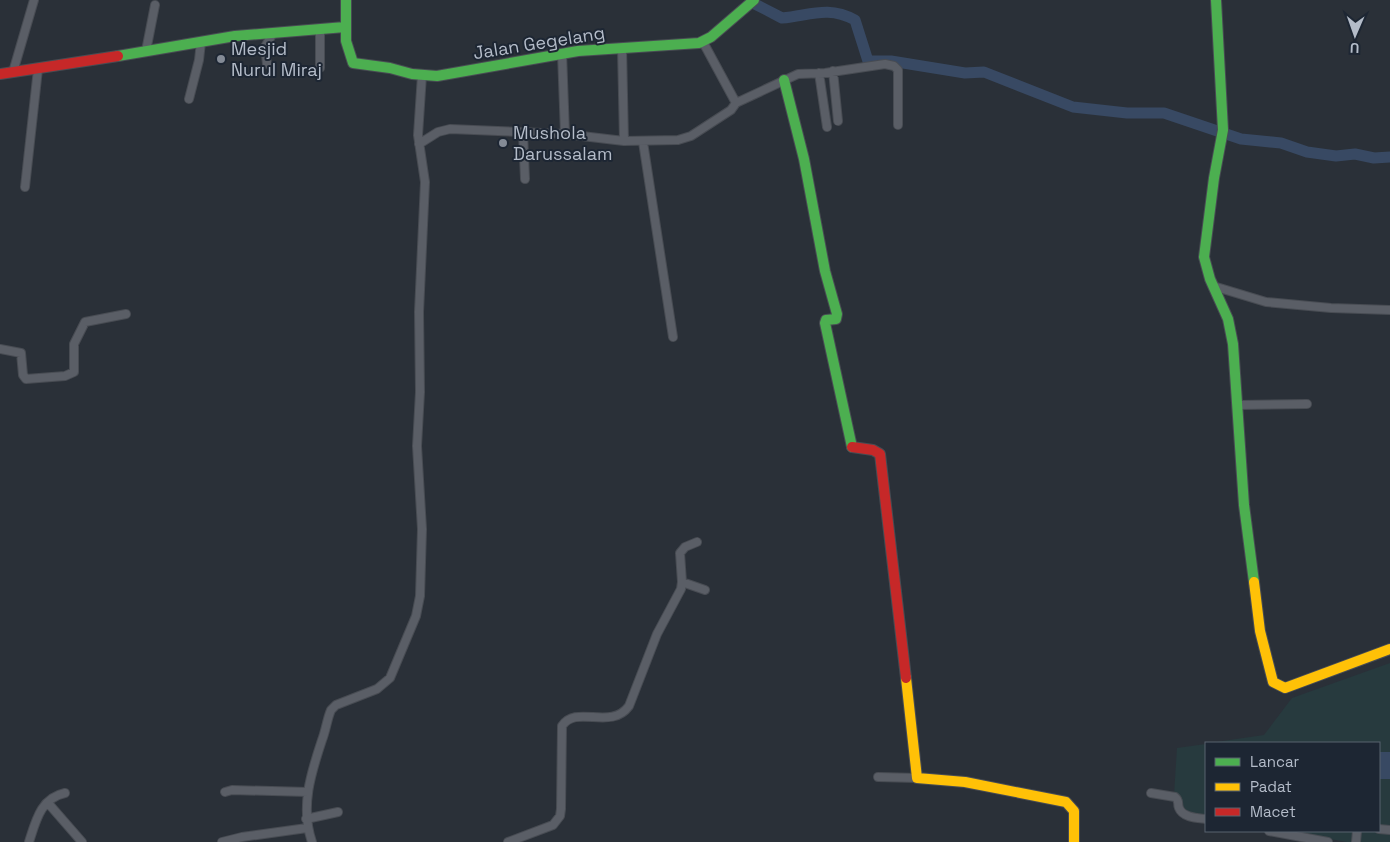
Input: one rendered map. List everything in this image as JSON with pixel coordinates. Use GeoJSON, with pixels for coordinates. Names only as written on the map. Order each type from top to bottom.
{"type":"FeatureCollection","features":[{"type":"Feature","properties":{"kind":"street"},"geometry":{"type":"LineString","coordinates":[[13,72],[34,0]]}},
{"type":"Feature","properties":{"kind":"street","name":"Jalan Gegelang"},"geometry":{"type":"LineString","coordinates":[[346,0],[345,27],[349,57],[355,64],[385,67],[422,75],[442,75],[562,53],[703,42]]}},
{"type":"Feature","properties":{"kind":"street"},"geometry":{"type":"LineString","coordinates":[[736,103],[703,42],[754,0]]}},
{"type":"Feature","properties":{"kind":"street"},"geometry":{"type":"LineString","coordinates":[[1216,0],[1222,133],[1204,242],[1206,264],[1230,327],[1238,405],[1244,505],[1256,606],[1264,652],[1273,682],[1285,688],[1390,649]]}},
{"type":"Feature","properties":{"kind":"street"},"geometry":{"type":"LineString","coordinates":[[146,52],[155,6]]}},
{"type":"Feature","properties":{"kind":"street"},"geometry":{"type":"LineString","coordinates":[[0,74],[146,52],[235,36],[345,27]]}},
{"type":"Feature","properties":{"kind":"street"},"geometry":{"type":"LineString","coordinates":[[320,29],[320,68]]}},
{"type":"Feature","properties":{"kind":"street"},"geometry":{"type":"LineString","coordinates":[[267,64],[265,48],[273,33]]}},
{"type":"Feature","properties":{"kind":"street"},"geometry":{"type":"LineString","coordinates":[[189,99],[199,60],[201,42]]}},
{"type":"Feature","properties":{"kind":"street"},"geometry":{"type":"LineString","coordinates":[[622,48],[624,141]]}},
{"type":"Feature","properties":{"kind":"street"},"geometry":{"type":"LineString","coordinates":[[562,53],[564,134]]}},
{"type":"Feature","properties":{"kind":"street"},"geometry":{"type":"LineString","coordinates":[[419,144],[445,129],[564,134],[643,142],[688,138],[733,109],[736,103],[798,74],[833,72],[877,64],[894,66],[898,70],[898,125]]}},
{"type":"Feature","properties":{"kind":"street"},"geometry":{"type":"LineString","coordinates":[[25,187],[38,69]]}},
{"type":"Feature","properties":{"kind":"street"},"geometry":{"type":"LineString","coordinates":[[833,72],[838,121]]}},
{"type":"Feature","properties":{"kind":"street"},"geometry":{"type":"LineString","coordinates":[[819,73],[827,127]]}},
{"type":"Feature","properties":{"kind":"street"},"geometry":{"type":"LineString","coordinates":[[312,842],[306,819],[308,792],[314,764],[331,710],[336,705],[376,689],[390,678],[416,616],[420,596],[422,529],[417,446],[420,392],[419,312],[425,182],[419,144],[422,75]]}},
{"type":"Feature","properties":{"kind":"street"},"geometry":{"type":"LineString","coordinates":[[784,80],[804,159],[825,272],[838,314],[836,319],[826,320],[825,323],[850,446],[856,449],[872,448],[880,454],[917,778]]}},
{"type":"Feature","properties":{"kind":"street"},"geometry":{"type":"LineString","coordinates":[[523,133],[525,179]]}},
{"type":"Feature","properties":{"kind":"street"},"geometry":{"type":"LineString","coordinates":[[643,142],[673,337]]}},
{"type":"Feature","properties":{"kind":"street"},"geometry":{"type":"LineString","coordinates":[[1213,286],[1266,302],[1331,308],[1390,310]]}},
{"type":"Feature","properties":{"kind":"street"},"geometry":{"type":"LineString","coordinates":[[0,349],[21,352],[23,375],[26,379],[65,376],[74,372],[74,344],[85,322],[126,314]]}},
{"type":"Feature","properties":{"kind":"street"},"geometry":{"type":"LineString","coordinates":[[1238,405],[1308,404]]}},
{"type":"Feature","properties":{"kind":"street"},"geometry":{"type":"LineString","coordinates":[[508,842],[553,825],[557,821],[561,809],[562,726],[566,720],[573,717],[612,718],[623,714],[629,706],[657,634],[677,598],[682,582],[680,553],[685,547],[697,542]]}},
{"type":"Feature","properties":{"kind":"street"},"geometry":{"type":"LineString","coordinates":[[682,582],[704,590]]}},
{"type":"Feature","properties":{"kind":"street"},"geometry":{"type":"LineString","coordinates":[[878,777],[965,782],[1066,802],[1074,811],[1074,842]]}},
{"type":"Feature","properties":{"kind":"street"},"geometry":{"type":"LineString","coordinates":[[224,792],[232,790],[308,792]]}},
{"type":"Feature","properties":{"kind":"street"},"geometry":{"type":"LineString","coordinates":[[29,842],[42,809],[50,798],[65,793]]}},
{"type":"Feature","properties":{"kind":"street"},"geometry":{"type":"LineString","coordinates":[[1151,793],[1175,797],[1184,815],[1205,819]]}},
{"type":"Feature","properties":{"kind":"street"},"geometry":{"type":"LineString","coordinates":[[48,803],[81,842]]}},
{"type":"Feature","properties":{"kind":"street"},"geometry":{"type":"LineString","coordinates":[[306,819],[338,812]]}},
{"type":"Feature","properties":{"kind":"street"},"geometry":{"type":"LineString","coordinates":[[222,842],[242,837],[307,828]]}},
{"type":"Feature","properties":{"kind":"street"},"geometry":{"type":"LineString","coordinates":[[1274,832],[1328,842]]}},
{"type":"Feature","properties":{"kind":"street"},"geometry":{"type":"LineString","coordinates":[[1318,840],[1319,832]]}},
{"type":"Feature","properties":{"kind":"green space"},"geometry":{"type":"Polygon","coordinates":[[[1390,663],[1390,842],[1347,842],[1290,832],[1380,832],[1380,742],[1216,742],[1264,735],[1292,698],[1390,663]]]}},
{"type":"Feature","properties":{"kind":"green space"},"geometry":{"type":"Polygon","coordinates":[[[1205,744],[1205,817],[1189,814],[1174,795],[1177,748],[1205,744]]]}},
{"type":"Feature","properties":{"kind":"water"},"geometry":{"type":"Polygon","coordinates":[[[1380,752],[1390,752],[1390,779],[1380,779],[1380,752]]]}},
{"type":"Feature","properties":{"kind":"waterway"},"geometry":{"type":"LineString","coordinates":[[755,4],[782,18],[827,12],[836,13],[855,20],[868,61],[891,61],[965,73],[984,72],[1073,107],[1127,113],[1164,113],[1241,139],[1281,143],[1307,152],[1336,156],[1355,154],[1374,158],[1390,157]]}},
{"type":"Feature","properties":{"kind":"traffic: fast"},"geometry":{"type":"LineString","coordinates":[[346,0],[346,41],[353,63],[390,68],[412,74],[437,76],[578,51],[699,43],[711,37],[754,0]]}},
{"type":"Feature","properties":{"kind":"traffic: fast"},"geometry":{"type":"LineString","coordinates":[[1216,0],[1223,130],[1214,178],[1204,257],[1210,279],[1228,319],[1233,344],[1244,505],[1254,582]]}},
{"type":"Feature","properties":{"kind":"traffic: fast"},"geometry":{"type":"LineString","coordinates":[[118,56],[235,36],[345,27]]}},
{"type":"Feature","properties":{"kind":"traffic: fast"},"geometry":{"type":"LineString","coordinates":[[784,80],[804,159],[825,271],[837,314],[836,319],[826,320],[825,323],[852,447]]}},
{"type":"Feature","properties":{"kind":"traffic: slow"},"geometry":{"type":"LineString","coordinates":[[1254,582],[1260,631],[1273,682],[1285,688],[1390,649]]}},
{"type":"Feature","properties":{"kind":"traffic: slow"},"geometry":{"type":"LineString","coordinates":[[906,678],[917,778],[965,782],[1066,802],[1074,811],[1074,842]]}},
{"type":"Feature","properties":{"kind":"traffic: jam"},"geometry":{"type":"LineString","coordinates":[[0,74],[118,56]]}},
{"type":"Feature","properties":{"kind":"traffic: jam"},"geometry":{"type":"LineString","coordinates":[[852,447],[873,450],[880,454],[906,678]]}},
{"type":"Feature","properties":{"kind":"place","name":"Mesjid Nurul Miraj"},"geometry":{"type":"Point","coordinates":[221,59]}},
{"type":"Feature","properties":{"kind":"place","name":"Mushola Darussalam"},"geometry":{"type":"Point","coordinates":[503,143]}}]}
